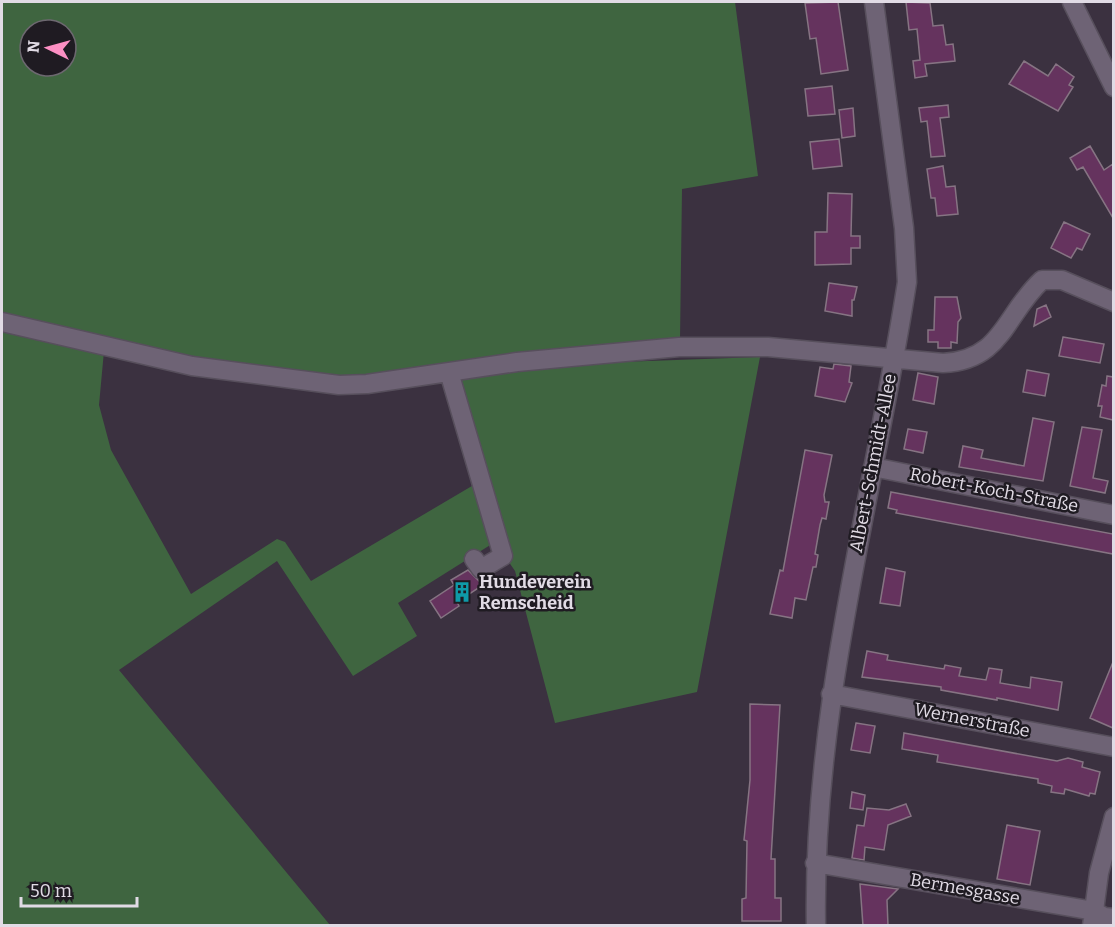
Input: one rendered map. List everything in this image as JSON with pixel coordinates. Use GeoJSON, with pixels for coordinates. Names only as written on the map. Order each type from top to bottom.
{"type":"FeatureCollection","features":[{"type":"Feature","properties":{"kind":"street","name":"Albert-Schmidt-Allee"},"geometry":{"type":"LineString","coordinates":[[816,926],[815,863],[823,755],[831,694],[907,282],[907,259],[874,2]]}},
{"type":"Feature","properties":{"kind":"street"},"geometry":{"type":"LineString","coordinates":[[1072,2],[1113,87]]}},
{"type":"Feature","properties":{"kind":"street"},"geometry":{"type":"LineString","coordinates":[[2,322],[192,366],[295,381],[367,384],[517,362],[679,347],[768,347],[951,363],[984,352],[994,342],[1027,294],[1042,280],[1049,278],[1113,302]]}},
{"type":"Feature","properties":{"kind":"street"},"geometry":{"type":"LineString","coordinates":[[449,372],[503,556],[481,568],[474,559]]}},
{"type":"Feature","properties":{"kind":"street","name":"Robert-Koch-Straße"},"geometry":{"type":"LineString","coordinates":[[873,467],[1113,514]]}},
{"type":"Feature","properties":{"kind":"street","name":"Wernerstraße"},"geometry":{"type":"LineString","coordinates":[[831,694],[1113,747]]}},
{"type":"Feature","properties":{"kind":"street"},"geometry":{"type":"LineString","coordinates":[[1093,918],[1099,873],[1113,817]]}},
{"type":"Feature","properties":{"kind":"street","name":"Bermesgasse"},"geometry":{"type":"LineString","coordinates":[[815,863],[1093,918],[1113,918]]}},
{"type":"Feature","properties":{"kind":"green space"},"geometry":{"type":"Polygon","coordinates":[[[2,2],[735,2],[758,176],[682,189],[680,340],[366,379],[217,365],[2,318],[2,2]]]}},
{"type":"Feature","properties":{"kind":"green space"},"geometry":{"type":"Polygon","coordinates":[[[2,327],[104,351],[99,405],[111,450],[191,594],[277,539],[285,542],[311,581],[477,483],[447,384],[462,377],[620,362],[760,357],[697,692],[555,723],[515,571],[495,542],[398,603],[417,636],[353,676],[277,561],[119,670],[330,925],[2,925],[2,327]]]}},
{"type":"Feature","properties":{"kind":"building"},"geometry":{"type":"Polygon","coordinates":[[[838,2],[848,70],[821,74],[816,38],[810,39],[805,3],[838,2]]]}},
{"type":"Feature","properties":{"kind":"building"},"geometry":{"type":"Polygon","coordinates":[[[906,2],[930,3],[933,26],[943,25],[946,45],[953,44],[955,61],[925,64],[927,76],[915,78],[913,61],[920,60],[917,29],[909,30],[906,2]]]}},
{"type":"Feature","properties":{"kind":"building"},"geometry":{"type":"Polygon","coordinates":[[[1024,61],[1048,76],[1056,64],[1074,77],[1069,85],[1073,87],[1058,111],[1009,84],[1024,61]]]}},
{"type":"Feature","properties":{"kind":"building"},"geometry":{"type":"Polygon","coordinates":[[[832,86],[835,114],[808,116],[805,89],[832,86]]]}},
{"type":"Feature","properties":{"kind":"building"},"geometry":{"type":"Polygon","coordinates":[[[948,105],[949,117],[940,118],[945,156],[931,157],[927,121],[921,122],[919,108],[948,105]]]}},
{"type":"Feature","properties":{"kind":"building"},"geometry":{"type":"Polygon","coordinates":[[[853,108],[855,136],[842,138],[839,110],[853,108]]]}},
{"type":"Feature","properties":{"kind":"building"},"geometry":{"type":"Polygon","coordinates":[[[839,139],[842,166],[813,169],[810,142],[839,139]]]}},
{"type":"Feature","properties":{"kind":"building"},"geometry":{"type":"Polygon","coordinates":[[[1090,146],[1104,170],[1113,164],[1113,218],[1083,167],[1077,170],[1070,158],[1090,146]]]}},
{"type":"Feature","properties":{"kind":"building"},"geometry":{"type":"Polygon","coordinates":[[[943,166],[946,187],[955,186],[958,214],[937,216],[935,198],[931,198],[927,169],[943,166]]]}},
{"type":"Feature","properties":{"kind":"building"},"geometry":{"type":"Polygon","coordinates":[[[828,193],[852,194],[851,236],[860,236],[860,248],[851,248],[851,264],[815,265],[815,232],[827,232],[828,193]]]}},
{"type":"Feature","properties":{"kind":"building"},"geometry":{"type":"Polygon","coordinates":[[[1064,222],[1090,234],[1082,250],[1077,248],[1071,258],[1051,248],[1064,222]]]}},
{"type":"Feature","properties":{"kind":"building"},"geometry":{"type":"Polygon","coordinates":[[[829,283],[857,287],[854,300],[852,300],[852,316],[825,311],[829,283]]]}},
{"type":"Feature","properties":{"kind":"building"},"geometry":{"type":"Polygon","coordinates":[[[935,297],[957,297],[961,318],[958,322],[957,343],[951,342],[951,348],[938,348],[938,342],[928,342],[928,330],[934,330],[935,297]]]}},
{"type":"Feature","properties":{"kind":"building"},"geometry":{"type":"Polygon","coordinates":[[[1046,305],[1051,317],[1034,326],[1037,309],[1046,305]]]}},
{"type":"Feature","properties":{"kind":"building"},"geometry":{"type":"Polygon","coordinates":[[[1063,337],[1104,344],[1100,363],[1059,356],[1063,337]]]}},
{"type":"Feature","properties":{"kind":"building"},"geometry":{"type":"Polygon","coordinates":[[[834,364],[851,366],[849,382],[852,383],[845,402],[815,396],[820,367],[833,369],[834,364]]]}},
{"type":"Feature","properties":{"kind":"building"},"geometry":{"type":"Polygon","coordinates":[[[1027,370],[1049,374],[1045,396],[1023,392],[1027,370]]]}},
{"type":"Feature","properties":{"kind":"building"},"geometry":{"type":"Polygon","coordinates":[[[918,373],[938,377],[934,404],[913,400],[918,373]]]}},
{"type":"Feature","properties":{"kind":"building"},"geometry":{"type":"Polygon","coordinates":[[[1107,376],[1113,377],[1113,420],[1100,417],[1102,406],[1098,406],[1102,385],[1106,386],[1107,376]]]}},
{"type":"Feature","properties":{"kind":"building"},"geometry":{"type":"Polygon","coordinates":[[[1033,418],[1054,422],[1043,481],[959,467],[963,446],[983,450],[981,458],[1024,466],[1033,418]]]}},
{"type":"Feature","properties":{"kind":"building"},"geometry":{"type":"Polygon","coordinates":[[[1082,427],[1102,430],[1093,478],[1108,481],[1105,493],[1070,486],[1082,427]]]}},
{"type":"Feature","properties":{"kind":"building"},"geometry":{"type":"Polygon","coordinates":[[[908,429],[927,432],[923,453],[904,449],[908,429]]]}},
{"type":"Feature","properties":{"kind":"building"},"geometry":{"type":"Polygon","coordinates":[[[805,450],[832,455],[824,495],[825,502],[829,502],[826,519],[822,518],[820,525],[815,554],[818,555],[816,567],[813,567],[806,600],[795,598],[792,618],[770,614],[780,570],[783,571],[805,450]]]}},
{"type":"Feature","properties":{"kind":"building"},"geometry":{"type":"Polygon","coordinates":[[[891,492],[1113,534],[1113,554],[896,513],[897,510],[888,508],[891,492]]]}},
{"type":"Feature","properties":{"kind":"building"},"geometry":{"type":"Polygon","coordinates":[[[886,568],[905,572],[900,606],[880,603],[886,568]]]}},
{"type":"Feature","properties":{"kind":"building","name":"Hundeverein Remscheid"},"geometry":{"type":"Polygon","coordinates":[[[468,570],[483,585],[457,602],[459,606],[441,618],[430,601],[454,585],[451,580],[468,570]]]}},
{"type":"Feature","properties":{"kind":"building"},"geometry":{"type":"Polygon","coordinates":[[[867,651],[888,655],[887,660],[944,669],[945,665],[961,668],[959,676],[986,680],[989,668],[1002,670],[1000,683],[1030,688],[1031,677],[1062,682],[1058,710],[941,690],[941,687],[862,677],[867,651]]]}},
{"type":"Feature","properties":{"kind":"building"},"geometry":{"type":"Polygon","coordinates":[[[1113,662],[1113,728],[1090,718],[1113,662]]]}},
{"type":"Feature","properties":{"kind":"building"},"geometry":{"type":"Polygon","coordinates":[[[750,704],[780,705],[771,859],[775,859],[775,898],[781,898],[781,921],[742,921],[742,899],[746,898],[747,841],[744,840],[750,780],[750,704]]]}},
{"type":"Feature","properties":{"kind":"building"},"geometry":{"type":"Polygon","coordinates":[[[856,723],[875,726],[870,753],[851,750],[856,723]]]}},
{"type":"Feature","properties":{"kind":"building"},"geometry":{"type":"Polygon","coordinates":[[[904,733],[1057,761],[1068,758],[1083,762],[1082,767],[1100,772],[1095,794],[1090,793],[1089,796],[1065,789],[1064,794],[1051,792],[1052,786],[1038,783],[1038,779],[937,762],[938,755],[902,749],[904,733]]]}},
{"type":"Feature","properties":{"kind":"building"},"geometry":{"type":"Polygon","coordinates":[[[852,792],[865,795],[863,810],[850,808],[852,792]]]}},
{"type":"Feature","properties":{"kind":"building"},"geometry":{"type":"Polygon","coordinates":[[[906,804],[911,816],[888,825],[884,850],[865,847],[864,860],[852,858],[857,825],[864,826],[867,808],[889,810],[906,804]]]}},
{"type":"Feature","properties":{"kind":"building"},"geometry":{"type":"Polygon","coordinates":[[[1007,825],[1040,831],[1030,885],[997,879],[1007,825]]]}},
{"type":"Feature","properties":{"kind":"building"},"geometry":{"type":"Polygon","coordinates":[[[860,884],[898,889],[887,900],[888,926],[863,926],[860,884]]]}},
{"type":"Feature","properties":{"kind":"place","name":"Hundeverein Remscheid"},"geometry":{"type":"Point","coordinates":[462,592]}}]}
